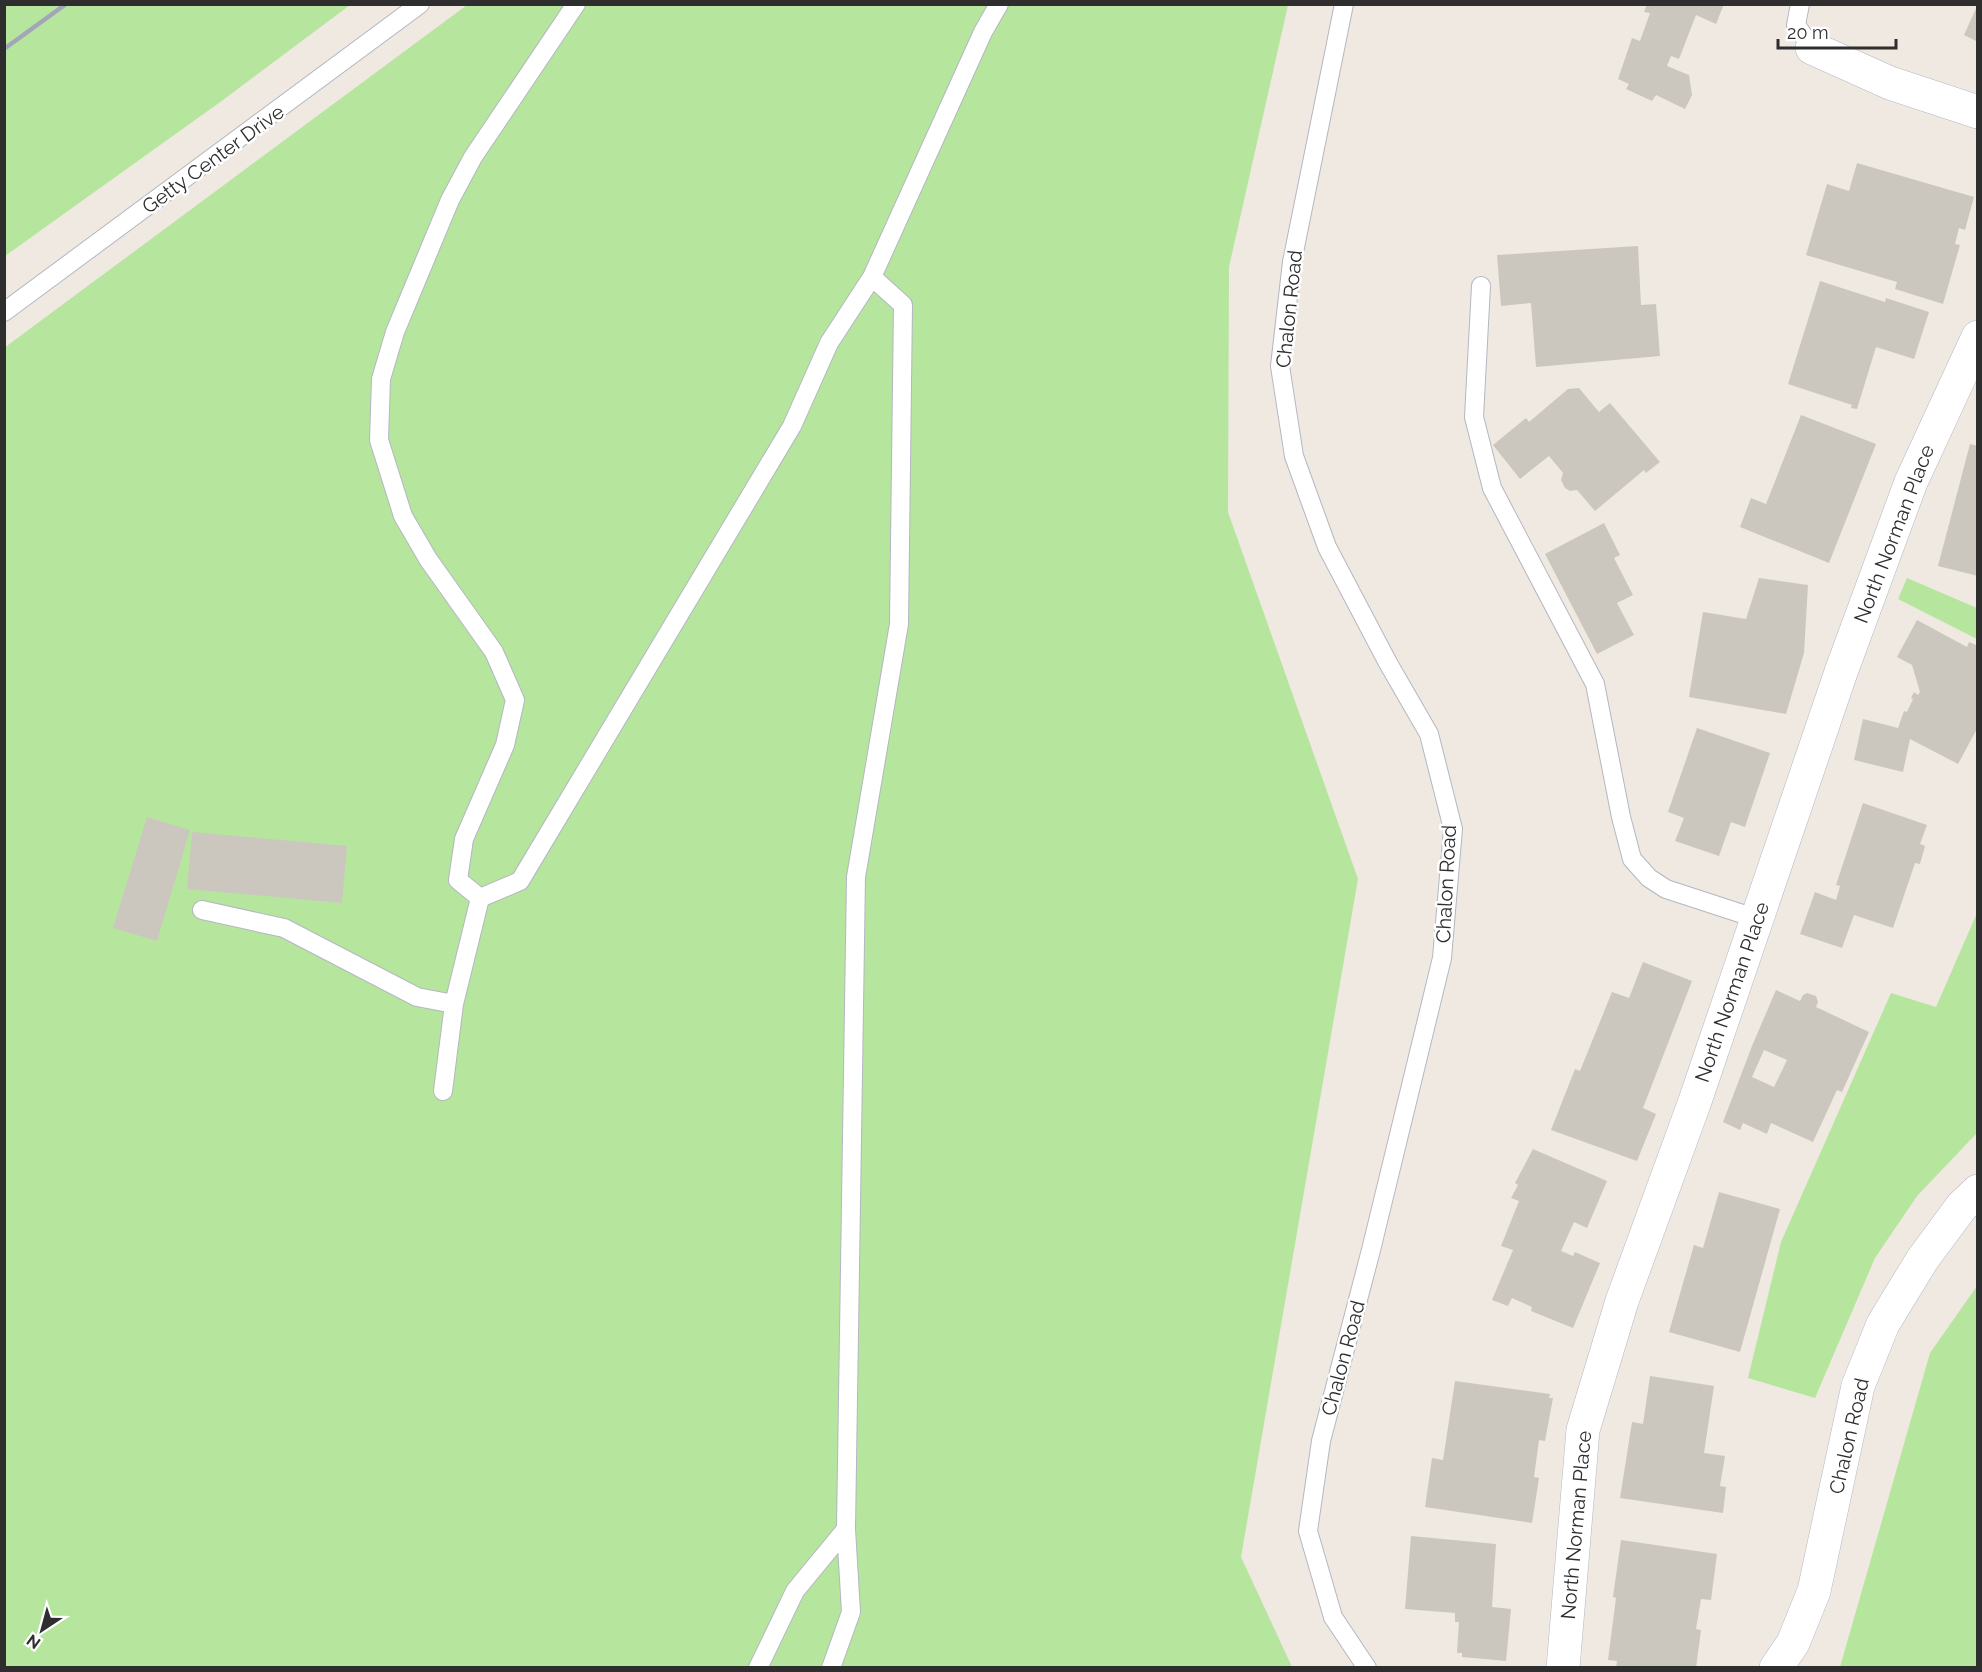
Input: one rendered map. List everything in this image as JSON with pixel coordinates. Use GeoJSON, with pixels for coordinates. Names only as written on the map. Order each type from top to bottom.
{"type":"FeatureCollection","features":[{"type":"Feature","properties":{"kind":"street"},"geometry":{"type":"LineString","coordinates":[[1812,48],[1890,83],[1977,112]]}},
{"type":"Feature","properties":{"kind":"street","name":"North Norman Place"},"geometry":{"type":"LineString","coordinates":[[1563,1668],[1583,1430],[1622,1301],[1694,1104],[1841,672],[1911,483],[1977,336]]}},
{"type":"Feature","properties":{"kind":"street","name":"Chalon Road"},"geometry":{"type":"LineString","coordinates":[[1776,1668],[1792,1643],[1814,1591],[1858,1386],[1883,1324],[1922,1260],[1962,1206],[1977,1191]]}},
{"type":"Feature","properties":{"kind":"lane","name":"Getty Center Drive"},"geometry":{"type":"LineString","coordinates":[[4,312],[420,4]]}},
{"type":"Feature","properties":{"kind":"lane"},"geometry":{"type":"LineString","coordinates":[[480,898],[458,880],[464,839],[505,745],[515,700],[494,652],[428,560],[403,516],[379,440],[381,379],[395,332],[450,200],[473,157],[576,4]]}},
{"type":"Feature","properties":{"kind":"lane"},"geometry":{"type":"LineString","coordinates":[[480,898],[520,881],[792,426],[829,343],[872,277],[983,32],[999,4]]}},
{"type":"Feature","properties":{"kind":"lane","name":"Chalon Road"},"geometry":{"type":"LineString","coordinates":[[1344,4],[1292,262],[1280,366],[1294,456],[1327,547],[1388,663],[1429,734],[1453,829],[1442,958],[1371,1250],[1321,1441],[1308,1531],[1333,1617],[1367,1668]]}},
{"type":"Feature","properties":{"kind":"lane"},"geometry":{"type":"LineString","coordinates":[[1800,4],[1796,25],[1812,48]]}},
{"type":"Feature","properties":{"kind":"lane"},"geometry":{"type":"LineString","coordinates":[[831,1668],[851,1612],[846,1529],[856,877],[899,624],[903,305],[872,277]]}},
{"type":"Feature","properties":{"kind":"lane"},"geometry":{"type":"LineString","coordinates":[[1481,286],[1474,417],[1492,488],[1595,684],[1621,817],[1632,859],[1649,878],[1666,889],[1758,919]]}},
{"type":"Feature","properties":{"kind":"lane"},"geometry":{"type":"LineString","coordinates":[[443,1091],[454,1004],[480,898]]}},
{"type":"Feature","properties":{"kind":"lane"},"geometry":{"type":"LineString","coordinates":[[202,910],[284,928],[417,997],[454,1004]]}},
{"type":"Feature","properties":{"kind":"lane"},"geometry":{"type":"LineString","coordinates":[[758,1668],[795,1591],[846,1529]]}},
{"type":"Feature","properties":{"kind":"green space"},"geometry":{"type":"Polygon","coordinates":[[[5,4],[350,5],[223,100],[5,256],[5,4]]]}},
{"type":"Feature","properties":{"kind":"green space"},"geometry":{"type":"Polygon","coordinates":[[[467,5],[1288,5],[1229,267],[1228,512],[1358,879],[1241,1557],[1292,1667],[5,1667],[4,348],[467,5]]]}},
{"type":"Feature","properties":{"kind":"green space"},"geometry":{"type":"Polygon","coordinates":[[[1907,578],[1977,608],[1977,639],[1898,599],[1907,578]]]}},
{"type":"Feature","properties":{"kind":"green space"},"geometry":{"type":"Polygon","coordinates":[[[1977,913],[1977,1133],[1917,1196],[1875,1258],[1815,1398],[1748,1378],[1781,1242],[1891,993],[1936,1007],[1977,913]]]}},
{"type":"Feature","properties":{"kind":"green space"},"geometry":{"type":"Polygon","coordinates":[[[1977,1286],[1977,1667],[1840,1667],[1930,1353],[1977,1286]]]}},
{"type":"Feature","properties":{"kind":"building"},"geometry":{"type":"Polygon","coordinates":[[[1647,4],[1724,4],[1716,24],[1696,15],[1679,59],[1671,56],[1667,66],[1689,75],[1692,95],[1685,109],[1656,95],[1652,101],[1626,89],[1629,84],[1618,79],[1632,38],[1640,41],[1650,13],[1644,12],[1647,4]]]}},
{"type":"Feature","properties":{"kind":"building"},"geometry":{"type":"Polygon","coordinates":[[[1978,4],[1978,42],[1964,35],[1978,4]]]}},
{"type":"Feature","properties":{"kind":"building"},"geometry":{"type":"Polygon","coordinates":[[[1857,163],[1974,197],[1965,230],[1959,228],[1955,244],[1960,245],[1943,304],[1895,289],[1897,282],[1806,255],[1827,184],[1849,191],[1857,163]]]}},
{"type":"Feature","properties":{"kind":"building"},"geometry":{"type":"Polygon","coordinates":[[[1638,246],[1641,305],[1656,304],[1660,356],[1536,367],[1531,303],[1501,306],[1497,255],[1638,246]]]}},
{"type":"Feature","properties":{"kind":"building"},"geometry":{"type":"Polygon","coordinates":[[[1820,281],[1885,302],[1886,298],[1929,312],[1914,359],[1876,347],[1857,409],[1851,408],[1852,405],[1788,384],[1820,281]]]}},
{"type":"Feature","properties":{"kind":"building"},"geometry":{"type":"Polygon","coordinates":[[[1579,388],[1599,412],[1610,403],[1660,462],[1646,473],[1644,470],[1595,511],[1577,490],[1570,491],[1565,488],[1561,480],[1563,473],[1549,456],[1520,479],[1493,445],[1526,418],[1529,422],[1568,389],[1579,388]]]}},
{"type":"Feature","properties":{"kind":"building"},"geometry":{"type":"Polygon","coordinates":[[[1801,415],[1876,444],[1829,563],[1740,527],[1751,498],[1766,504],[1801,415]]]}},
{"type":"Feature","properties":{"kind":"building"},"geometry":{"type":"Polygon","coordinates":[[[1970,444],[1978,446],[1978,576],[1938,566],[1970,444]]]}},
{"type":"Feature","properties":{"kind":"building"},"geometry":{"type":"Polygon","coordinates":[[[1604,523],[1620,555],[1614,558],[1633,595],[1617,603],[1634,635],[1597,654],[1545,554],[1604,523]]]}},
{"type":"Feature","properties":{"kind":"building"},"geometry":{"type":"Polygon","coordinates":[[[1759,578],[1808,585],[1804,653],[1786,714],[1689,697],[1703,612],[1746,619],[1759,578]]]}},
{"type":"Feature","properties":{"kind":"building"},"geometry":{"type":"Polygon","coordinates":[[[1917,620],[1967,647],[1969,642],[1978,646],[1978,727],[1958,764],[1910,739],[1903,772],[1854,760],[1863,719],[1898,728],[1904,711],[1907,712],[1913,699],[1911,698],[1914,692],[1918,695],[1920,692],[1912,665],[1897,657],[1917,620]]]}},
{"type":"Feature","properties":{"kind":"building"},"geometry":{"type":"Polygon","coordinates":[[[1697,728],[1770,753],[1745,827],[1731,822],[1719,856],[1675,841],[1684,818],[1668,812],[1697,728]]]}},
{"type":"Feature","properties":{"kind":"building"},"geometry":{"type":"Polygon","coordinates":[[[1863,803],[1927,825],[1920,844],[1925,846],[1920,864],[1915,863],[1893,928],[1854,915],[1842,948],[1800,934],[1815,892],[1836,900],[1840,886],[1836,885],[1863,803]]]}},
{"type":"Feature","properties":{"kind":"building"},"geometry":{"type":"Polygon","coordinates":[[[147,817],[190,830],[157,941],[113,928],[147,817]]]}},
{"type":"Feature","properties":{"kind":"building"},"geometry":{"type":"Polygon","coordinates":[[[192,832],[347,846],[342,903],[187,889],[192,832]]]}},
{"type":"Feature","properties":{"kind":"building"},"geometry":{"type":"Polygon","coordinates":[[[1643,962],[1692,981],[1643,1108],[1656,1114],[1637,1161],[1551,1130],[1575,1069],[1580,1071],[1612,992],[1629,998],[1643,962]]]}},
{"type":"Feature","properties":{"kind":"building"},"geometry":{"type":"Polygon","coordinates":[[[1776,990],[1800,1001],[1807,993],[1816,996],[1818,1002],[1816,1007],[1869,1032],[1842,1092],[1837,1090],[1813,1142],[1771,1123],[1767,1134],[1743,1123],[1740,1130],[1723,1122],[1776,990]],[[1764,1050],[1752,1077],[1774,1087],[1787,1060],[1764,1050]]]}},
{"type":"Feature","properties":{"kind":"building"},"geometry":{"type":"Polygon","coordinates":[[[1533,1149],[1607,1181],[1587,1228],[1574,1222],[1561,1251],[1573,1256],[1575,1252],[1600,1263],[1573,1328],[1531,1311],[1532,1307],[1512,1298],[1508,1306],[1492,1300],[1513,1250],[1501,1246],[1519,1201],[1511,1198],[1518,1185],[1515,1183],[1533,1149]]]}},
{"type":"Feature","properties":{"kind":"building"},"geometry":{"type":"Polygon","coordinates":[[[1719,1192],[1780,1209],[1740,1352],[1669,1332],[1694,1245],[1703,1248],[1719,1192]]]}},
{"type":"Feature","properties":{"kind":"building"},"geometry":{"type":"Polygon","coordinates":[[[1650,1376],[1714,1386],[1704,1453],[1725,1456],[1720,1486],[1726,1487],[1723,1513],[1620,1498],[1632,1422],[1643,1424],[1650,1376]]]}},
{"type":"Feature","properties":{"kind":"building"},"geometry":{"type":"Polygon","coordinates":[[[1455,1381],[1550,1394],[1549,1398],[1553,1398],[1545,1441],[1539,1440],[1534,1477],[1539,1478],[1532,1523],[1425,1507],[1432,1458],[1443,1460],[1455,1381]]]}},
{"type":"Feature","properties":{"kind":"building"},"geometry":{"type":"Polygon","coordinates":[[[1411,1536],[1496,1544],[1492,1607],[1511,1609],[1506,1661],[1462,1657],[1462,1653],[1457,1653],[1459,1622],[1455,1622],[1455,1613],[1405,1609],[1411,1536]]]}},
{"type":"Feature","properties":{"kind":"building"},"geometry":{"type":"Polygon","coordinates":[[[1621,1540],[1717,1554],[1711,1600],[1701,1599],[1696,1629],[1701,1630],[1696,1668],[1616,1668],[1617,1661],[1608,1660],[1616,1598],[1613,1597],[1621,1540]]]}},
{"type":"Feature","properties":{"kind":"railway"},"geometry":{"type":"LineString","coordinates":[[4,49],[66,4]]}}]}
